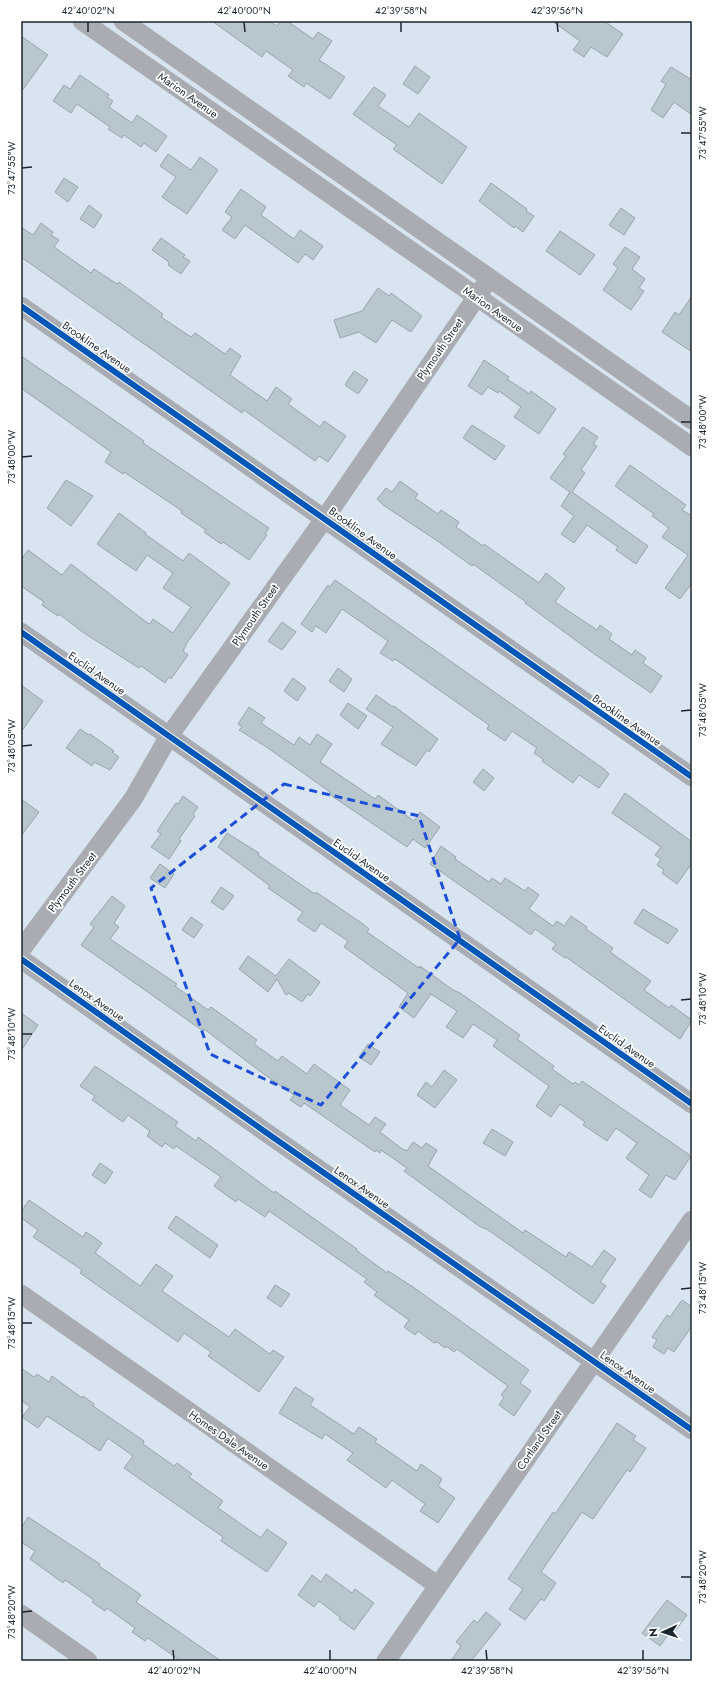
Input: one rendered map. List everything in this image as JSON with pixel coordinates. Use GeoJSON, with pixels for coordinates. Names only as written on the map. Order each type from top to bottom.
{"type":"FeatureCollection","features":[{"type":"Feature","properties":{"kind":"street","name":"Marion Avenue"},"geometry":{"type":"LineString","coordinates":[[82,21],[476,298],[687,443]]}},
{"type":"Feature","properties":{"kind":"street","name":"Marion Avenue"},"geometry":{"type":"LineString","coordinates":[[128,22],[489,279],[692,420]]}},
{"type":"Feature","properties":{"kind":"street"},"geometry":{"type":"LineString","coordinates":[[116,45],[128,22]]}},
{"type":"Feature","properties":{"kind":"street"},"geometry":{"type":"LineString","coordinates":[[295,170],[308,151]]}},
{"type":"Feature","properties":{"kind":"street","name":"Plymouth Street"},"geometry":{"type":"LineString","coordinates":[[21,950],[132,799],[169,736],[325,518],[489,279]]}},
{"type":"Feature","properties":{"kind":"street","name":"Brookline Avenue"},"geometry":{"type":"LineString","coordinates":[[21,306],[692,777]]}},
{"type":"Feature","properties":{"kind":"street"},"geometry":{"type":"LineString","coordinates":[[687,443],[692,424]]}},
{"type":"Feature","properties":{"kind":"street","name":"Euclid Avenue"},"geometry":{"type":"LineString","coordinates":[[21,632],[692,1104]]}},
{"type":"Feature","properties":{"kind":"street","name":"Lenox Avenue"},"geometry":{"type":"LineString","coordinates":[[21,959],[692,1430]]}},
{"type":"Feature","properties":{"kind":"street","name":"Cortland Street"},"geometry":{"type":"LineString","coordinates":[[386,1661],[437,1585],[692,1220]]}},
{"type":"Feature","properties":{"kind":"street","name":"Homes Dale Avenue"},"geometry":{"type":"LineString","coordinates":[[21,1294],[437,1585]]}},
{"type":"Feature","properties":{"kind":"street"},"geometry":{"type":"LineString","coordinates":[[21,1614],[88,1661]]}},
{"type":"Feature","properties":{"kind":"highlighted area"},"geometry":{"type":"Polygon","coordinates":[[[284,784],[419,816],[460,939],[321,1105],[210,1054],[151,888],[284,784]]]}},
{"type":"Feature","properties":{"kind":"building"},"geometry":{"type":"Polygon","coordinates":[[[212,21],[269,21],[277,26],[281,21],[287,21],[313,39],[318,32],[332,41],[319,60],[345,77],[330,99],[306,83],[304,87],[288,76],[293,70],[266,51],[262,57],[212,21]]]}},
{"type":"Feature","properties":{"kind":"building"},"geometry":{"type":"Polygon","coordinates":[[[552,21],[604,21],[623,34],[607,57],[591,47],[584,57],[573,50],[580,41],[552,21]]]}},
{"type":"Feature","properties":{"kind":"building"},"geometry":{"type":"Polygon","coordinates":[[[21,36],[48,55],[21,92],[21,36]]]}},
{"type":"Feature","properties":{"kind":"building"},"geometry":{"type":"Polygon","coordinates":[[[415,66],[430,77],[418,94],[403,84],[415,66]]]}},
{"type":"Feature","properties":{"kind":"building"},"geometry":{"type":"Polygon","coordinates":[[[671,67],[692,80],[692,115],[674,102],[663,118],[651,110],[666,84],[661,81],[671,67]]]}},
{"type":"Feature","properties":{"kind":"building"},"geometry":{"type":"Polygon","coordinates":[[[80,75],[109,95],[107,97],[113,101],[109,107],[132,123],[137,115],[167,136],[156,152],[144,143],[141,147],[124,135],[122,138],[108,129],[110,127],[77,104],[71,113],[53,101],[64,85],[70,89],[80,75]]]}},
{"type":"Feature","properties":{"kind":"building"},"geometry":{"type":"Polygon","coordinates":[[[374,87],[386,95],[378,106],[409,127],[419,113],[467,147],[442,184],[393,149],[397,145],[353,114],[374,87]]]}},
{"type":"Feature","properties":{"kind":"building"},"geometry":{"type":"Polygon","coordinates":[[[168,154],[191,170],[200,157],[218,170],[187,214],[162,197],[176,177],[160,166],[168,154]]]}},
{"type":"Feature","properties":{"kind":"building"},"geometry":{"type":"Polygon","coordinates":[[[64,178],[78,187],[68,202],[55,192],[64,178]]]}},
{"type":"Feature","properties":{"kind":"building"},"geometry":{"type":"Polygon","coordinates":[[[491,183],[527,209],[526,211],[534,216],[523,232],[515,226],[514,228],[479,201],[491,183]]]}},
{"type":"Feature","properties":{"kind":"building"},"geometry":{"type":"Polygon","coordinates":[[[241,189],[266,207],[261,215],[294,239],[300,230],[323,246],[313,260],[305,254],[298,263],[245,225],[235,239],[222,230],[232,217],[225,212],[241,189]]]}},
{"type":"Feature","properties":{"kind":"building"},"geometry":{"type":"Polygon","coordinates":[[[89,205],[102,215],[94,228],[80,219],[89,205]]]}},
{"type":"Feature","properties":{"kind":"building"},"geometry":{"type":"Polygon","coordinates":[[[621,208],[635,218],[624,235],[609,225],[621,208]]]}},
{"type":"Feature","properties":{"kind":"building"},"geometry":{"type":"Polygon","coordinates":[[[41,223],[53,232],[51,235],[59,240],[54,247],[91,273],[94,269],[117,284],[119,282],[163,314],[161,317],[191,337],[195,333],[225,354],[230,348],[241,356],[230,375],[267,401],[276,387],[292,399],[288,404],[320,427],[324,421],[346,436],[328,462],[319,456],[315,461],[244,410],[242,413],[21,257],[21,227],[33,235],[41,223]]]}},
{"type":"Feature","properties":{"kind":"building"},"geometry":{"type":"Polygon","coordinates":[[[560,231],[595,255],[580,275],[546,251],[560,231]]]}},
{"type":"Feature","properties":{"kind":"building"},"geometry":{"type":"Polygon","coordinates":[[[161,238],[185,255],[183,257],[190,261],[181,274],[168,265],[169,262],[152,250],[161,238]]]}},
{"type":"Feature","properties":{"kind":"building"},"geometry":{"type":"Polygon","coordinates":[[[625,247],[640,257],[632,269],[645,279],[639,288],[644,291],[631,310],[603,290],[618,268],[613,264],[625,247]]]}},
{"type":"Feature","properties":{"kind":"building"},"geometry":{"type":"Polygon","coordinates":[[[378,288],[389,296],[391,293],[422,316],[411,332],[392,320],[376,343],[359,332],[340,338],[334,320],[362,311],[378,288]]]}},
{"type":"Feature","properties":{"kind":"building"},"geometry":{"type":"Polygon","coordinates":[[[692,296],[692,352],[662,332],[675,312],[679,315],[692,296]]]}},
{"type":"Feature","properties":{"kind":"building"},"geometry":{"type":"Polygon","coordinates":[[[21,356],[144,441],[143,443],[269,528],[265,534],[267,535],[249,560],[223,542],[221,544],[204,532],[206,530],[181,513],[182,511],[124,472],[123,474],[105,462],[111,452],[21,388],[21,356]]]}},
{"type":"Feature","properties":{"kind":"building"},"geometry":{"type":"Polygon","coordinates":[[[484,360],[509,377],[507,379],[530,394],[531,391],[556,409],[539,434],[514,417],[521,407],[499,391],[498,393],[488,387],[482,395],[468,386],[484,360]]]}},
{"type":"Feature","properties":{"kind":"building"},"geometry":{"type":"Polygon","coordinates":[[[354,371],[368,380],[358,394],[345,385],[354,371]]]}},
{"type":"Feature","properties":{"kind":"building"},"geometry":{"type":"Polygon","coordinates":[[[472,425],[505,446],[495,460],[463,438],[472,425]]]}},
{"type":"Feature","properties":{"kind":"building"},"geometry":{"type":"Polygon","coordinates":[[[583,427],[598,437],[593,444],[597,446],[581,470],[585,473],[572,492],[648,546],[636,564],[616,550],[618,547],[587,525],[574,543],[561,534],[574,516],[561,506],[570,492],[550,478],[566,456],[563,454],[583,427]]]}},
{"type":"Feature","properties":{"kind":"building"},"geometry":{"type":"Polygon","coordinates":[[[630,465],[686,505],[682,510],[692,516],[692,583],[680,599],[665,588],[688,555],[662,537],[669,528],[652,516],[654,514],[615,486],[630,465]]]}},
{"type":"Feature","properties":{"kind":"building"},"geometry":{"type":"Polygon","coordinates":[[[66,480],[93,496],[71,526],[47,508],[66,480]]]}},
{"type":"Feature","properties":{"kind":"building"},"geometry":{"type":"Polygon","coordinates":[[[400,481],[418,494],[415,498],[438,514],[441,510],[459,522],[456,527],[483,546],[484,544],[539,583],[546,573],[565,588],[555,602],[597,630],[600,625],[612,634],[609,639],[632,655],[635,650],[646,658],[643,663],[662,676],[651,693],[593,653],[473,564],[472,566],[383,505],[377,499],[386,488],[392,492],[400,481]]]}},
{"type":"Feature","properties":{"kind":"building"},"geometry":{"type":"Polygon","coordinates":[[[119,513],[183,561],[189,553],[230,583],[187,643],[183,651],[188,655],[171,679],[169,677],[165,683],[141,666],[139,668],[84,633],[59,614],[58,616],[42,605],[44,602],[21,586],[21,560],[28,550],[62,575],[71,564],[146,622],[150,624],[153,619],[173,633],[191,607],[163,588],[173,573],[147,555],[136,571],[97,544],[119,513]]]}},
{"type":"Feature","properties":{"kind":"building"},"geometry":{"type":"Polygon","coordinates":[[[335,580],[604,769],[609,774],[599,788],[579,775],[573,783],[542,761],[543,759],[534,753],[537,748],[512,731],[505,741],[487,729],[489,725],[395,659],[393,661],[380,653],[388,641],[342,609],[326,633],[316,626],[312,632],[301,624],[328,585],[330,587],[335,580]]]}},
{"type":"Feature","properties":{"kind":"building"},"geometry":{"type":"Polygon","coordinates":[[[282,622],[296,632],[282,650],[268,641],[282,622]]]}},
{"type":"Feature","properties":{"kind":"building"},"geometry":{"type":"Polygon","coordinates":[[[338,668],[352,679],[344,692],[329,681],[338,668]]]}},
{"type":"Feature","properties":{"kind":"building"},"geometry":{"type":"Polygon","coordinates":[[[293,678],[306,688],[297,701],[284,691],[293,678]]]}},
{"type":"Feature","properties":{"kind":"building"},"geometry":{"type":"Polygon","coordinates":[[[21,685],[43,701],[21,732],[21,685]]]}},
{"type":"Feature","properties":{"kind":"building"},"geometry":{"type":"Polygon","coordinates":[[[376,695],[393,707],[394,706],[438,739],[429,752],[427,750],[416,766],[381,744],[393,727],[366,709],[376,695]]]}},
{"type":"Feature","properties":{"kind":"building"},"geometry":{"type":"Polygon","coordinates":[[[348,703],[367,716],[358,729],[340,715],[348,703]]]}},
{"type":"Feature","properties":{"kind":"building"},"geometry":{"type":"Polygon","coordinates":[[[249,707],[265,718],[261,723],[294,745],[299,737],[310,745],[317,734],[332,744],[320,762],[375,799],[378,795],[414,821],[420,812],[440,827],[425,848],[413,839],[407,847],[329,794],[330,792],[265,746],[239,730],[242,727],[238,724],[249,707]]]}},
{"type":"Feature","properties":{"kind":"building"},"geometry":{"type":"Polygon","coordinates":[[[80,729],[89,735],[90,734],[114,751],[112,752],[119,757],[110,770],[94,762],[92,766],[66,748],[80,729]]]}},
{"type":"Feature","properties":{"kind":"building"},"geometry":{"type":"Polygon","coordinates":[[[483,769],[494,778],[484,791],[473,782],[483,769]]]}},
{"type":"Feature","properties":{"kind":"building"},"geometry":{"type":"Polygon","coordinates":[[[625,793],[692,842],[692,863],[677,884],[662,873],[664,870],[657,865],[661,859],[655,855],[661,847],[612,813],[625,793]]]}},
{"type":"Feature","properties":{"kind":"building"},"geometry":{"type":"Polygon","coordinates":[[[183,796],[198,807],[193,814],[195,816],[179,839],[181,841],[169,859],[151,847],[161,834],[157,831],[176,803],[178,804],[183,796]]]}},
{"type":"Feature","properties":{"kind":"building"},"geometry":{"type":"Polygon","coordinates":[[[21,799],[39,812],[21,836],[21,799]]]}},
{"type":"Feature","properties":{"kind":"building"},"geometry":{"type":"Polygon","coordinates":[[[227,833],[259,853],[258,855],[300,884],[315,894],[316,892],[363,924],[369,929],[367,932],[419,968],[420,966],[520,1035],[517,1039],[554,1066],[552,1069],[573,1084],[575,1082],[579,1085],[582,1081],[691,1156],[675,1180],[666,1175],[651,1198],[639,1190],[649,1175],[626,1158],[637,1143],[616,1128],[607,1141],[583,1125],[585,1122],[560,1104],[551,1117],[536,1106],[549,1086],[493,1046],[497,1040],[473,1024],[463,1038],[446,1027],[457,1011],[431,994],[414,1018],[399,1007],[408,993],[344,947],[348,941],[321,923],[315,932],[297,920],[303,912],[268,888],[270,886],[218,847],[227,833]]]}},
{"type":"Feature","properties":{"kind":"building"},"geometry":{"type":"Polygon","coordinates":[[[441,846],[456,857],[455,859],[489,882],[492,878],[501,884],[505,878],[525,891],[528,887],[539,895],[529,909],[553,926],[557,921],[564,926],[571,916],[587,927],[586,929],[613,948],[610,952],[651,981],[644,990],[669,1008],[671,1005],[692,1020],[680,1039],[566,957],[565,958],[552,949],[556,944],[535,929],[531,935],[430,864],[441,846]]]}},
{"type":"Feature","properties":{"kind":"building"},"geometry":{"type":"Polygon","coordinates":[[[160,864],[174,874],[165,888],[150,878],[160,864]]]}},
{"type":"Feature","properties":{"kind":"building"},"geometry":{"type":"Polygon","coordinates":[[[221,887],[234,896],[223,910],[211,902],[221,887]]]}},
{"type":"Feature","properties":{"kind":"building"},"geometry":{"type":"Polygon","coordinates":[[[112,896],[125,906],[114,923],[119,927],[110,939],[177,984],[175,986],[208,1010],[211,1007],[257,1040],[254,1044],[278,1061],[282,1056],[307,1074],[314,1064],[350,1090],[340,1105],[369,1125],[375,1117],[386,1124],[380,1132],[401,1148],[407,1151],[413,1142],[422,1148],[426,1143],[437,1150],[428,1166],[523,1233],[525,1230],[566,1257],[569,1252],[592,1267],[604,1250],[616,1259],[600,1282],[606,1286],[593,1304],[488,1230],[479,1226],[404,1171],[407,1168],[381,1150],[380,1153],[376,1150],[375,1152],[304,1103],[301,1107],[290,1100],[294,1095],[204,1029],[203,1031],[81,945],[94,927],[90,924],[112,896]]]}},
{"type":"Feature","properties":{"kind":"building"},"geometry":{"type":"Polygon","coordinates":[[[643,909],[678,930],[668,944],[634,923],[643,909]]]}},
{"type":"Feature","properties":{"kind":"building"},"geometry":{"type":"Polygon","coordinates":[[[191,917],[203,925],[194,938],[182,930],[191,917]]]}},
{"type":"Feature","properties":{"kind":"building"},"geometry":{"type":"Polygon","coordinates":[[[248,956],[276,976],[289,959],[320,982],[310,996],[308,994],[302,1002],[289,993],[286,995],[277,979],[268,992],[239,969],[248,956]]]}},
{"type":"Feature","properties":{"kind":"building"},"geometry":{"type":"Polygon","coordinates":[[[21,1013],[38,1025],[21,1051],[21,1013]]]}},
{"type":"Feature","properties":{"kind":"building"},"geometry":{"type":"Polygon","coordinates":[[[368,1044],[380,1052],[371,1065],[359,1057],[368,1044]]]}},
{"type":"Feature","properties":{"kind":"building"},"geometry":{"type":"Polygon","coordinates":[[[95,1066],[178,1122],[175,1126],[196,1141],[198,1137],[274,1193],[275,1191],[357,1249],[356,1250],[387,1273],[388,1271],[413,1287],[529,1370],[520,1383],[531,1391],[514,1416],[499,1405],[504,1397],[501,1395],[508,1386],[457,1349],[454,1352],[446,1346],[445,1348],[437,1342],[434,1343],[418,1331],[415,1335],[404,1327],[409,1320],[374,1295],[377,1292],[364,1282],[367,1279],[269,1211],[265,1217],[238,1199],[236,1202],[214,1186],[221,1177],[176,1146],[174,1149],[165,1143],[162,1147],[147,1136],[150,1131],[128,1115],[123,1122],[92,1100],[95,1096],[80,1086],[95,1066]]]}},
{"type":"Feature","properties":{"kind":"building"},"geometry":{"type":"Polygon","coordinates":[[[444,1070],[457,1080],[435,1108],[417,1095],[426,1082],[432,1087],[444,1070]]]}},
{"type":"Feature","properties":{"kind":"building"},"geometry":{"type":"Polygon","coordinates":[[[492,1129],[513,1142],[505,1156],[483,1143],[492,1129]]]}},
{"type":"Feature","properties":{"kind":"building"},"geometry":{"type":"Polygon","coordinates":[[[100,1163],[113,1172],[105,1184],[92,1175],[100,1163]]]}},
{"type":"Feature","properties":{"kind":"building"},"geometry":{"type":"Polygon","coordinates":[[[29,1200],[83,1237],[86,1232],[102,1243],[95,1253],[140,1286],[156,1264],[173,1276],[162,1291],[229,1337],[235,1329],[270,1354],[273,1350],[284,1357],[259,1392],[208,1356],[211,1352],[184,1333],[178,1342],[80,1273],[82,1270],[33,1237],[38,1230],[21,1218],[21,1212],[29,1200]]]}},
{"type":"Feature","properties":{"kind":"building"},"geometry":{"type":"Polygon","coordinates":[[[176,1216],[218,1245],[210,1258],[168,1228],[176,1216]]]}},
{"type":"Feature","properties":{"kind":"building"},"geometry":{"type":"Polygon","coordinates":[[[275,1285],[290,1294],[281,1307],[267,1298],[275,1285]]]}},
{"type":"Feature","properties":{"kind":"building"},"geometry":{"type":"Polygon","coordinates":[[[682,1300],[692,1307],[692,1326],[674,1352],[668,1348],[664,1354],[653,1347],[657,1340],[652,1337],[667,1315],[670,1317],[682,1300]]]}},
{"type":"Feature","properties":{"kind":"building"},"geometry":{"type":"Polygon","coordinates":[[[21,1368],[34,1377],[37,1374],[49,1382],[52,1376],[82,1398],[83,1396],[94,1404],[93,1406],[144,1441],[143,1444],[174,1466],[177,1463],[192,1474],[189,1477],[223,1501],[218,1508],[261,1538],[267,1529],[287,1543],[267,1572],[221,1541],[223,1537],[124,1468],[133,1456],[108,1438],[100,1451],[47,1416],[38,1428],[22,1417],[30,1407],[21,1400],[21,1368]]]}},
{"type":"Feature","properties":{"kind":"building"},"geometry":{"type":"Polygon","coordinates":[[[295,1387],[314,1399],[310,1405],[354,1434],[359,1427],[377,1439],[375,1442],[417,1471],[421,1464],[442,1479],[438,1486],[455,1498],[438,1523],[420,1511],[425,1504],[392,1480],[386,1488],[347,1460],[353,1453],[325,1434],[322,1439],[279,1413],[295,1387]]]}},
{"type":"Feature","properties":{"kind":"building"},"geometry":{"type":"Polygon","coordinates":[[[617,1423],[636,1436],[633,1440],[646,1448],[630,1472],[627,1470],[593,1519],[582,1512],[541,1572],[556,1583],[544,1601],[541,1599],[525,1620],[509,1609],[523,1589],[508,1579],[553,1512],[555,1514],[617,1423]]]}},
{"type":"Feature","properties":{"kind":"building"},"geometry":{"type":"Polygon","coordinates":[[[28,1517],[100,1564],[99,1566],[141,1595],[136,1602],[221,1661],[181,1661],[148,1638],[145,1641],[132,1632],[135,1628],[107,1608],[105,1611],[92,1602],[94,1600],[65,1580],[63,1583],[30,1559],[35,1551],[21,1542],[21,1528],[28,1517]]]}},
{"type":"Feature","properties":{"kind":"building"},"geometry":{"type":"Polygon","coordinates":[[[326,1574],[352,1593],[355,1589],[374,1603],[354,1630],[319,1601],[314,1607],[298,1595],[312,1575],[321,1582],[326,1574]]]}},
{"type":"Feature","properties":{"kind":"building"},"geometry":{"type":"Polygon","coordinates":[[[667,1600],[687,1615],[673,1634],[670,1632],[660,1646],[642,1633],[667,1600]]]}},
{"type":"Feature","properties":{"kind":"building"},"geometry":{"type":"Polygon","coordinates":[[[486,1612],[501,1624],[471,1661],[451,1661],[461,1646],[456,1642],[474,1620],[477,1623],[486,1612]]]}},
{"type":"Feature","properties":{"kind":"cycle path"},"geometry":{"type":"LineString","coordinates":[[21,306],[692,777]]}},
{"type":"Feature","properties":{"kind":"cycle path"},"geometry":{"type":"LineString","coordinates":[[21,632],[692,1104]]}},
{"type":"Feature","properties":{"kind":"cycle path"},"geometry":{"type":"LineString","coordinates":[[21,959],[692,1430]]}}]}
